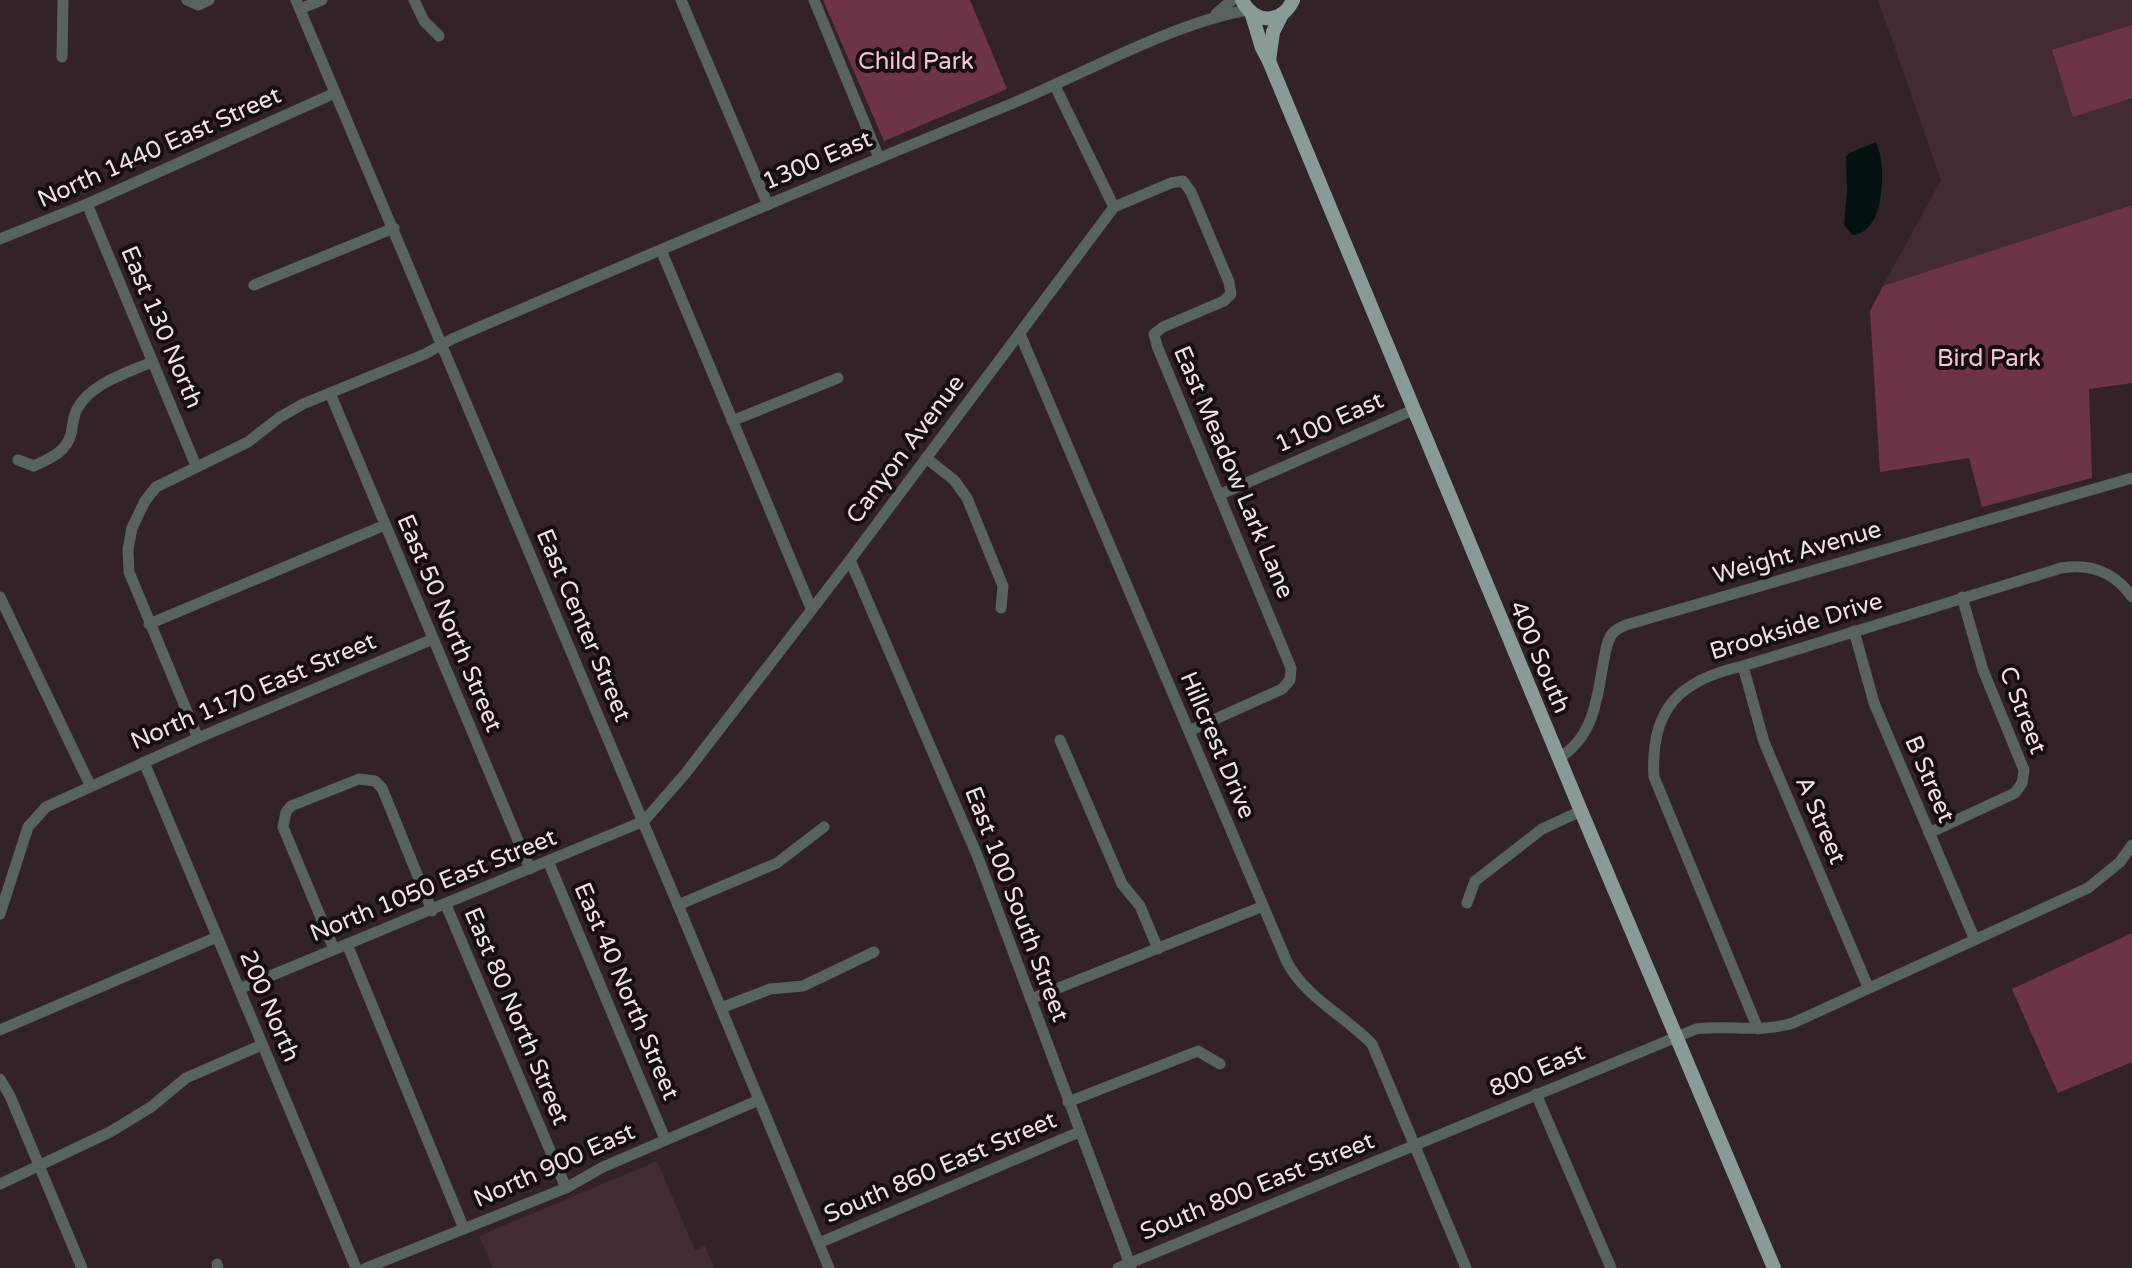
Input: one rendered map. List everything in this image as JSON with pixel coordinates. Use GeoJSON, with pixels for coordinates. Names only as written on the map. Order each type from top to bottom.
{"type":"FeatureCollection","features":[{"type":"Feature","properties":{"kind":"main road"},"geometry":{"type":"LineString","coordinates":[[1269,61],[1273,32],[1293,0]]}},
{"type":"Feature","properties":{"kind":"main road"},"geometry":{"type":"LineString","coordinates":[[1247,8],[1267,19],[1282,14]]}},
{"type":"Feature","properties":{"kind":"main road","name":"400 South"},"geometry":{"type":"LineString","coordinates":[[1247,8],[1774,1268]]}},
{"type":"Feature","properties":{"kind":"street"},"geometry":{"type":"LineString","coordinates":[[62,57],[63,0]]}},
{"type":"Feature","properties":{"kind":"street"},"geometry":{"type":"LineString","coordinates":[[188,1],[198,5],[209,0]]}},
{"type":"Feature","properties":{"kind":"street"},"geometry":{"type":"LineString","coordinates":[[298,5],[322,0]]}},
{"type":"Feature","properties":{"kind":"street"},"geometry":{"type":"LineString","coordinates":[[414,0],[424,21],[439,36]]}},
{"type":"Feature","properties":{"kind":"street"},"geometry":{"type":"LineString","coordinates":[[681,0],[768,205]]}},
{"type":"Feature","properties":{"kind":"street"},"geometry":{"type":"LineString","coordinates":[[814,0],[879,158]]}},
{"type":"Feature","properties":{"kind":"street","name":"1300 East"},"geometry":{"type":"LineString","coordinates":[[1209,19],[1232,0]]}},
{"type":"Feature","properties":{"kind":"street","name":"East Center Street"},"geometry":{"type":"LineString","coordinates":[[298,5],[644,821],[829,1268]]}},
{"type":"Feature","properties":{"kind":"street","name":"1300 East"},"geometry":{"type":"LineString","coordinates":[[149,624],[129,572],[130,539],[141,510],[156,487],[248,442],[303,404],[1209,19],[1247,8]]}},
{"type":"Feature","properties":{"kind":"street"},"geometry":{"type":"LineString","coordinates":[[1055,86],[1114,207]]}},
{"type":"Feature","properties":{"kind":"street","name":"North 1440 East Street"},"geometry":{"type":"LineString","coordinates":[[0,239],[87,204],[335,93]]}},
{"type":"Feature","properties":{"kind":"street","name":"East Meadow Lark Lane"},"geometry":{"type":"LineString","coordinates":[[1114,207],[1183,181],[1191,192],[1229,282],[1231,294],[1224,301],[1163,327],[1154,334],[1291,668],[1290,680],[1282,689],[1189,731]]}},
{"type":"Feature","properties":{"kind":"street","name":"East 130 North"},"geometry":{"type":"LineString","coordinates":[[87,204],[196,466]]}},
{"type":"Feature","properties":{"kind":"street","name":"Canyon Avenue"},"geometry":{"type":"LineString","coordinates":[[644,821],[685,774],[850,560],[1114,207]]}},
{"type":"Feature","properties":{"kind":"street"},"geometry":{"type":"LineString","coordinates":[[254,285],[394,228]]}},
{"type":"Feature","properties":{"kind":"street"},"geometry":{"type":"LineString","coordinates":[[661,250],[811,608]]}},
{"type":"Feature","properties":{"kind":"street","name":"Hillcrest Drive"},"geometry":{"type":"LineString","coordinates":[[1020,334],[1261,907],[1293,974],[1302,986],[1347,1020],[1372,1044],[1466,1268]]}},
{"type":"Feature","properties":{"kind":"street"},"geometry":{"type":"LineString","coordinates":[[18,460],[34,466],[60,453],[70,438],[77,409],[87,397],[99,386],[152,362]]}},
{"type":"Feature","properties":{"kind":"street"},"geometry":{"type":"LineString","coordinates":[[732,421],[838,378]]}},
{"type":"Feature","properties":{"kind":"street","name":"East 50 North Street"},"geometry":{"type":"LineString","coordinates":[[330,393],[530,869]]}},
{"type":"Feature","properties":{"kind":"street","name":"1100 East"},"geometry":{"type":"LineString","coordinates":[[1219,495],[1413,410]]}},
{"type":"Feature","properties":{"kind":"street"},"geometry":{"type":"LineString","coordinates":[[926,458],[954,480],[967,498],[1003,586],[1001,608]]}},
{"type":"Feature","properties":{"kind":"street","name":"Weight Avenue"},"geometry":{"type":"LineString","coordinates":[[1559,758],[1574,747],[1586,732],[1593,714],[1607,643],[1613,632],[1626,625],[2132,478]]}},
{"type":"Feature","properties":{"kind":"street"},"geometry":{"type":"LineString","coordinates":[[198,738],[149,624],[385,525]]}},
{"type":"Feature","properties":{"kind":"street","name":"East 100 South Street"},"geometry":{"type":"LineString","coordinates":[[850,560],[977,855],[1126,1266]]}},
{"type":"Feature","properties":{"kind":"street","name":"Brookside Drive"},"geometry":{"type":"LineString","coordinates":[[1758,1029],[1654,777],[1652,752],[1660,722],[1681,691],[1714,673],[2061,568],[2078,566],[2096,569],[2113,576],[2132,597]]}},
{"type":"Feature","properties":{"kind":"street"},"geometry":{"type":"LineString","coordinates":[[0,597],[90,785]]}},
{"type":"Feature","properties":{"kind":"street","name":"C Street"},"geometry":{"type":"LineString","coordinates":[[1929,833],[2015,793],[2022,783],[2024,770],[1983,670],[1962,597]]}},
{"type":"Feature","properties":{"kind":"street","name":"B Street"},"geometry":{"type":"LineString","coordinates":[[1854,631],[1874,703],[1975,940]]}},
{"type":"Feature","properties":{"kind":"street","name":"North 1170 East Street"},"geometry":{"type":"LineString","coordinates":[[0,914],[24,837],[33,820],[46,807],[198,738],[433,639]]}},
{"type":"Feature","properties":{"kind":"street","name":"A Street"},"geometry":{"type":"LineString","coordinates":[[1743,666],[1764,742],[1868,987]]}},
{"type":"Feature","properties":{"kind":"street"},"geometry":{"type":"LineString","coordinates":[[1060,740],[1122,884],[1140,906],[1158,949]]}},
{"type":"Feature","properties":{"kind":"street","name":"200 North"},"geometry":{"type":"LineString","coordinates":[[144,762],[356,1268]]}},
{"type":"Feature","properties":{"kind":"street"},"geometry":{"type":"LineString","coordinates":[[334,949],[283,827],[286,812],[291,806],[359,779],[375,781],[382,788],[432,911]]}},
{"type":"Feature","properties":{"kind":"street"},"geometry":{"type":"LineString","coordinates":[[1467,903],[1475,881],[1542,829],[1581,811]]}},
{"type":"Feature","properties":{"kind":"street","name":"North 1050 East Street"},"geometry":{"type":"LineString","coordinates":[[239,989],[644,821]]}},
{"type":"Feature","properties":{"kind":"street"},"geometry":{"type":"LineString","coordinates":[[678,905],[777,863],[824,827]]}},
{"type":"Feature","properties":{"kind":"street"},"geometry":{"type":"LineString","coordinates":[[1677,1036],[1696,1029],[1776,1028],[1793,1023],[2088,888],[2120,862],[2132,845]]}},
{"type":"Feature","properties":{"kind":"street","name":"East 40 North Street"},"geometry":{"type":"LineString","coordinates":[[548,861],[665,1139]]}},
{"type":"Feature","properties":{"kind":"street","name":"East 80 North Street"},"geometry":{"type":"LineString","coordinates":[[446,905],[566,1188]]}},
{"type":"Feature","properties":{"kind":"street"},"geometry":{"type":"LineString","coordinates":[[1031,999],[1261,907]]}},
{"type":"Feature","properties":{"kind":"street"},"geometry":{"type":"LineString","coordinates":[[0,1030],[217,937]]}},
{"type":"Feature","properties":{"kind":"street"},"geometry":{"type":"LineString","coordinates":[[347,944],[464,1229]]}},
{"type":"Feature","properties":{"kind":"street"},"geometry":{"type":"LineString","coordinates":[[721,1008],[770,989],[803,986],[874,952]]}},
{"type":"Feature","properties":{"kind":"street","name":"800 East"},"geometry":{"type":"LineString","coordinates":[[1414,1146],[1677,1036]]}},
{"type":"Feature","properties":{"kind":"street"},"geometry":{"type":"LineString","coordinates":[[0,1184],[110,1132],[151,1107],[186,1078],[262,1045]]}},
{"type":"Feature","properties":{"kind":"street"},"geometry":{"type":"LineString","coordinates":[[1068,1102],[1198,1051],[1220,1064]]}},
{"type":"Feature","properties":{"kind":"street"},"geometry":{"type":"LineString","coordinates":[[0,1079],[10,1096],[82,1268]]}},
{"type":"Feature","properties":{"kind":"street"},"geometry":{"type":"LineString","coordinates":[[1536,1094],[1611,1268]]}},
{"type":"Feature","properties":{"kind":"street","name":"North 900 East"},"geometry":{"type":"LineString","coordinates":[[366,1268],[566,1188],[603,1167],[759,1100]]}},
{"type":"Feature","properties":{"kind":"street","name":"South 860 East Street"},"geometry":{"type":"LineString","coordinates":[[819,1243],[1079,1132]]}},
{"type":"Feature","properties":{"kind":"street","name":"South 800 East Street"},"geometry":{"type":"LineString","coordinates":[[1126,1266],[1414,1146]]}},
{"type":"Feature","properties":{"kind":"shaded area"},"geometry":{"type":"Polygon","coordinates":[[[1878,0],[2132,0],[2132,205],[1883,286],[1941,180],[1878,0]]]}},
{"type":"Feature","properties":{"kind":"shaded area"},"geometry":{"type":"Polygon","coordinates":[[[1876,142],[1882,166],[1881,196],[1872,223],[1863,232],[1852,235],[1844,225],[1846,157],[1876,142]]]}},
{"type":"Feature","properties":{"kind":"shaded area"},"geometry":{"type":"Polygon","coordinates":[[[657,1161],[695,1250],[705,1246],[714,1268],[493,1268],[479,1236],[657,1161]]]}},
{"type":"Feature","properties":{"kind":"green space","name":"Child Park"},"geometry":{"type":"Polygon","coordinates":[[[823,0],[970,0],[1007,89],[884,141],[823,0]]]}},
{"type":"Feature","properties":{"kind":"green space"},"geometry":{"type":"Polygon","coordinates":[[[2132,25],[2132,98],[2073,117],[2052,50],[2132,25]]]}},
{"type":"Feature","properties":{"kind":"green space","name":"Bird Park"},"geometry":{"type":"Polygon","coordinates":[[[2132,205],[2132,383],[2089,389],[2092,478],[1982,507],[1969,458],[1880,472],[1870,311],[1883,286],[2132,205]]]}},
{"type":"Feature","properties":{"kind":"green space"},"geometry":{"type":"Polygon","coordinates":[[[2132,933],[2132,1062],[2058,1093],[2012,989],[2132,933]]]}}]}
